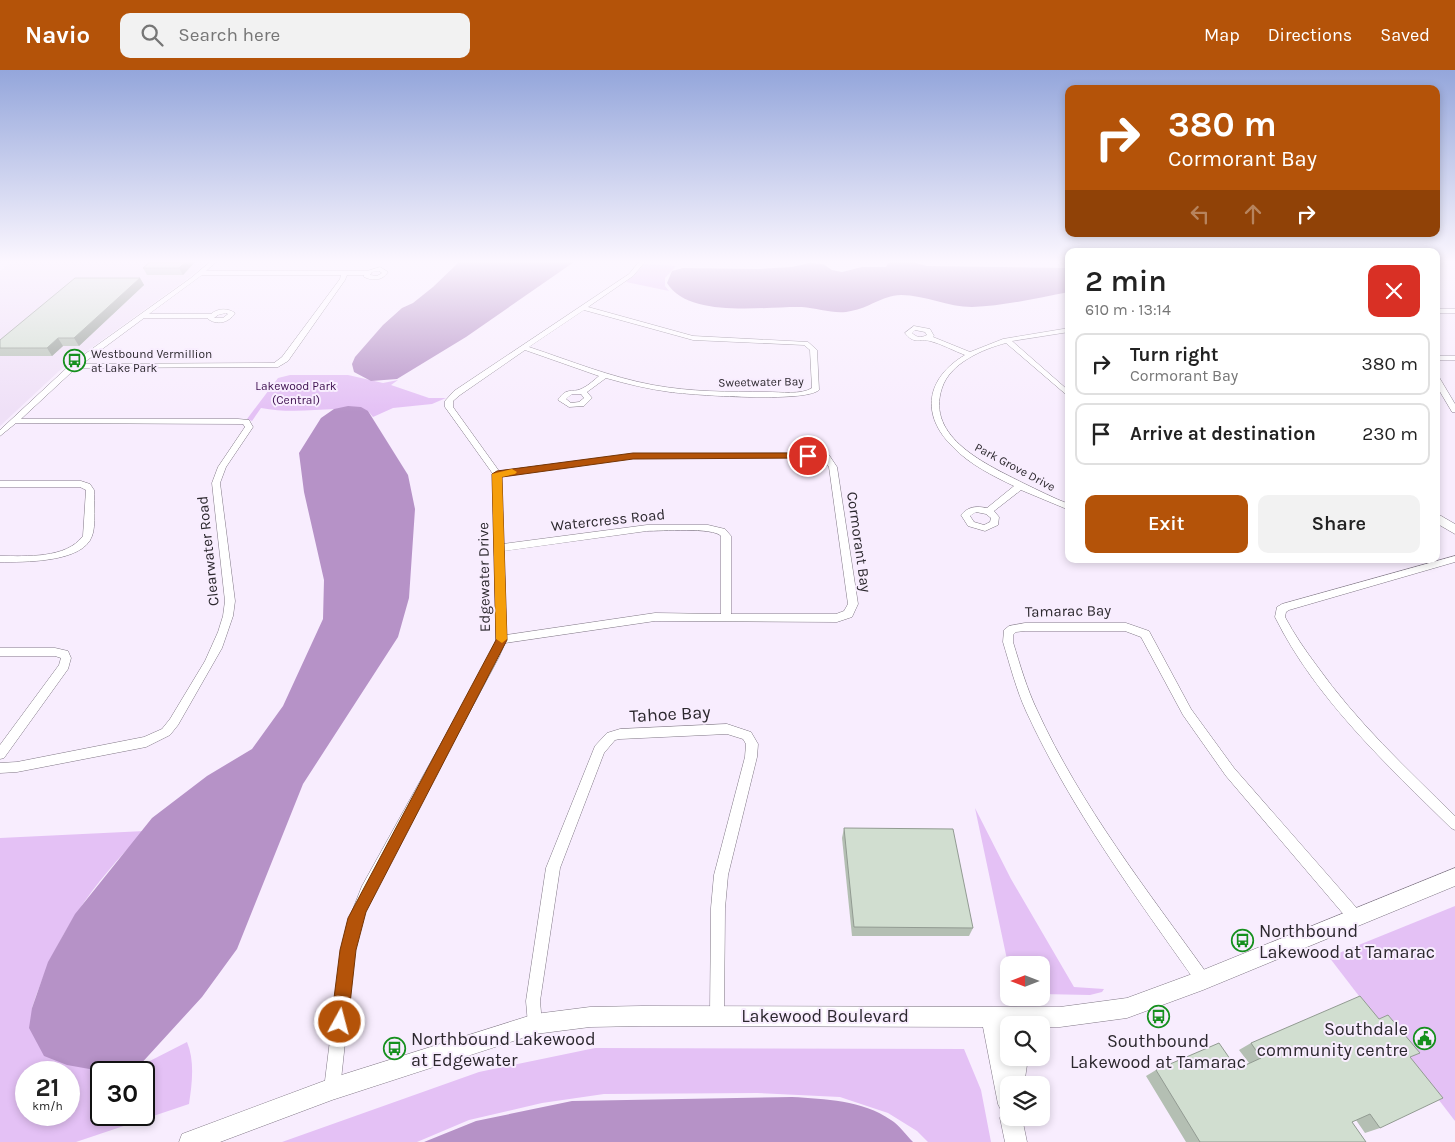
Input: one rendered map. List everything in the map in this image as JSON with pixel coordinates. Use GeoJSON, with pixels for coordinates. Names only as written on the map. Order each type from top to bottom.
{"type":"FeatureCollection","features":[{"type":"Feature","properties":{"kind":"street"},"geometry":{"type":"LineString","coordinates":[[0,434],[74,366],[147,312]]}},
{"type":"Feature","properties":{"kind":"street"},"geometry":{"type":"LineString","coordinates":[[74,366],[275,365],[285,359],[319,312]]}},
{"type":"Feature","properties":{"kind":"street"},"geometry":{"type":"LineString","coordinates":[[497,474],[448,404],[457,393],[577,312]]}},
{"type":"Feature","properties":{"kind":"street","name":"Sweetwater Bay"},"geometry":{"type":"LineString","coordinates":[[525,348],[652,387],[698,393],[800,394],[813,391],[817,385],[813,350],[806,343],[693,338],[598,312]]}},
{"type":"Feature","properties":{"kind":"street"},"geometry":{"type":"LineString","coordinates":[[142,316],[211,316]]}},
{"type":"Feature","properties":{"kind":"street","name":"Park Grove Drive"},"geometry":{"type":"LineString","coordinates":[[1065,331],[994,344],[970,355],[946,372],[939,381],[933,402],[940,424],[956,445],[976,461],[1065,505]]}},
{"type":"Feature","properties":{"kind":"street"},"geometry":{"type":"LineString","coordinates":[[929,338],[970,355]]}},
{"type":"Feature","properties":{"kind":"street"},"geometry":{"type":"LineString","coordinates":[[1008,341],[1065,391]]}},
{"type":"Feature","properties":{"kind":"street"},"geometry":{"type":"LineString","coordinates":[[1440,358],[1455,358]]}},
{"type":"Feature","properties":{"kind":"street"},"geometry":{"type":"LineString","coordinates":[[583,392],[606,374]]}},
{"type":"Feature","properties":{"kind":"street"},"geometry":{"type":"LineString","coordinates":[[1440,386],[1455,410]]}},
{"type":"Feature","properties":{"kind":"street","name":"Clearwater Road"},"geometry":{"type":"LineString","coordinates":[[0,768],[17,767],[146,742],[166,732],[174,722],[221,639],[229,618],[230,601],[216,483],[222,467],[249,426],[246,422],[238,421],[14,421]]}},
{"type":"Feature","properties":{"kind":"street","name":"Cormorant Bay"},"geometry":{"type":"LineString","coordinates":[[497,474],[633,456],[826,457],[833,467],[852,610],[837,618],[726,616],[637,618],[502,640]]}},
{"type":"Feature","properties":{"kind":"street","name":"Edgewater Drive"},"geometry":{"type":"LineString","coordinates":[[332,1089],[348,950],[354,924],[367,891],[502,640],[497,474]]}},
{"type":"Feature","properties":{"kind":"street"},"geometry":{"type":"LineString","coordinates":[[0,484],[81,484],[87,486],[90,490],[88,536],[85,542],[60,554],[0,560]]}},
{"type":"Feature","properties":{"kind":"street"},"geometry":{"type":"LineString","coordinates":[[989,511],[1021,484]]}},
{"type":"Feature","properties":{"kind":"street"},"geometry":{"type":"LineString","coordinates":[[1440,520],[1455,530]]}},
{"type":"Feature","properties":{"kind":"street","name":"Watercress Road"},"geometry":{"type":"LineString","coordinates":[[500,548],[647,528],[716,529],[726,536],[726,616]]}},
{"type":"Feature","properties":{"kind":"street"},"geometry":{"type":"LineString","coordinates":[[1455,559],[1286,607],[1281,610],[1280,617],[1317,675],[1345,712],[1363,733],[1455,824]]}},
{"type":"Feature","properties":{"kind":"street","name":"Tamarac Bay"},"geometry":{"type":"LineString","coordinates":[[1203,980],[1095,825],[1055,758],[1030,708],[1008,642],[1008,633],[1013,629],[1025,626],[1126,626],[1145,634],[1187,712],[1213,749],[1356,918]]}},
{"type":"Feature","properties":{"kind":"street"},"geometry":{"type":"LineString","coordinates":[[0,652],[54,652],[64,654],[66,658],[64,666],[0,754]]}},
{"type":"Feature","properties":{"kind":"street","name":"Tahoe Bay"},"geometry":{"type":"LineString","coordinates":[[535,1024],[533,1001],[553,868],[599,750],[611,736],[620,734],[727,728],[746,734],[752,744],[751,757],[721,875],[718,908],[717,1016]]}},
{"type":"Feature","properties":{"kind":"street","name":"Lakewood Boulevard"},"geometry":{"type":"LineString","coordinates":[[190,1142],[332,1089],[535,1024],[590,1018],[717,1016],[1060,1017],[1127,1008],[1203,980],[1455,877]]}},
{"type":"Feature","properties":{"kind":"street"},"geometry":{"type":"LineString","coordinates":[[991,1016],[1003,1076]]}},
{"type":"Feature","properties":{"kind":"street"},"geometry":{"type":"LineString","coordinates":[[1050,1021],[1060,1017]]}},
{"type":"Feature","properties":{"kind":"street"},"geometry":{"type":"LineString","coordinates":[[1013,1126],[1016,1142]]}},
{"type":"Feature","properties":{"kind":"shaded area"},"geometry":{"type":"Polygon","coordinates":[[[0,312],[141,312],[59,371],[0,426],[0,312]]]}},
{"type":"Feature","properties":{"kind":"shaded area"},"geometry":{"type":"Polygon","coordinates":[[[397,312],[502,312],[466,337],[397,379],[371,381],[354,372],[352,364],[355,357],[383,325],[397,312]]]}},
{"type":"Feature","properties":{"kind":"shaded area"},"geometry":{"type":"Polygon","coordinates":[[[348,406],[361,407],[368,411],[408,475],[415,509],[409,598],[398,637],[303,784],[237,949],[202,997],[143,1061],[90,1061],[90,1069],[80,1067],[80,1061],[57,1061],[44,1056],[29,1028],[32,1008],[48,962],[75,914],[152,818],[207,776],[252,749],[283,706],[323,619],[324,580],[304,492],[299,453],[321,418],[334,409],[348,406]]]}},
{"type":"Feature","properties":{"kind":"shaded area"},"geometry":{"type":"Polygon","coordinates":[[[792,1097],[843,1102],[868,1108],[894,1122],[913,1142],[424,1142],[476,1121],[572,1101],[792,1097]]]}},
{"type":"Feature","properties":{"kind":"green space","name":"Lakewood Park (Central)"},"geometry":{"type":"Polygon","coordinates":[[[290,375],[348,375],[383,383],[398,380],[391,385],[429,398],[446,398],[432,404],[393,408],[373,417],[368,411],[352,409],[290,411],[261,408],[252,421],[247,419],[278,378],[290,375]]]}},
{"type":"Feature","properties":{"kind":"green space"},"geometry":{"type":"Polygon","coordinates":[[[975,808],[1011,879],[1074,987],[1104,989],[1102,992],[1090,995],[1050,994],[1050,956],[1006,956],[975,808]]]}},
{"type":"Feature","properties":{"kind":"green space"},"geometry":{"type":"Polygon","coordinates":[[[145,831],[108,871],[77,912],[52,957],[32,1008],[127,1061],[90,1061],[90,1126],[124,1126],[76,1142],[0,1142],[0,838],[145,831]]]}},
{"type":"Feature","properties":{"kind":"green space","name":"Southdale community centre"},"geometry":{"type":"Polygon","coordinates":[[[1455,906],[1455,1121],[1329,957],[1455,906]]]}},
{"type":"Feature","properties":{"kind":"green space"},"geometry":{"type":"Polygon","coordinates":[[[187,1042],[192,1065],[189,1104],[155,1115],[155,1061],[150,1061],[187,1042]]]}},
{"type":"Feature","properties":{"kind":"green space"},"geometry":{"type":"Polygon","coordinates":[[[595,1048],[964,1049],[981,1090],[991,1142],[928,1142],[917,1131],[888,1113],[840,1097],[757,1093],[604,1094],[542,1103],[469,1120],[417,1142],[282,1142],[479,1072],[595,1048]]]}},
{"type":"Feature","properties":{"kind":"building"},"geometry":{"type":"Polygon","coordinates":[[[34,312],[103,312],[74,338],[58,338],[47,348],[0,348],[0,340],[34,312]]]}},
{"type":"Feature","properties":{"kind":"building"},"geometry":{"type":"Polygon","coordinates":[[[844,828],[953,829],[973,928],[854,927],[844,828]]]}},
{"type":"Feature","properties":{"kind":"building"},"geometry":{"type":"Polygon","coordinates":[[[1360,996],[1379,1019],[1388,1015],[1420,1053],[1410,1057],[1443,1098],[1380,1128],[1370,1114],[1352,1122],[1366,1142],[1200,1142],[1156,1070],[1219,1043],[1237,1069],[1261,1058],[1251,1043],[1360,996]]]}},
{"type":"Feature","properties":{"kind":"slow traffic"},"geometry":{"type":"LineString","coordinates":[[502,639],[497,474],[512,472]]}},
{"type":"Feature","properties":{"kind":"place","name":"Westbound Vermillion at Lake Park"},"geometry":{"type":"Point","coordinates":[75,361]}},
{"type":"Feature","properties":{"kind":"place","name":"Northbound Lakewood at Tamarac"},"geometry":{"type":"Point","coordinates":[1243,941]}},
{"type":"Feature","properties":{"kind":"place","name":"Southbound Lakewood at Tamarac"},"geometry":{"type":"Point","coordinates":[1158,1016]}},
{"type":"Feature","properties":{"kind":"place","name":"Southdale community centre"},"geometry":{"type":"Point","coordinates":[1424,1039]}},
{"type":"Feature","properties":{"kind":"place","name":"Northbound Lakewood at Edgewater"},"geometry":{"type":"Point","coordinates":[395,1049]}},
{"type":"Feature","properties":{"kind":"route"},"geometry":{"type":"LineString","coordinates":[[340,1022],[348,950],[360,907],[502,640],[497,474],[633,456],[808,456]]}}]}
